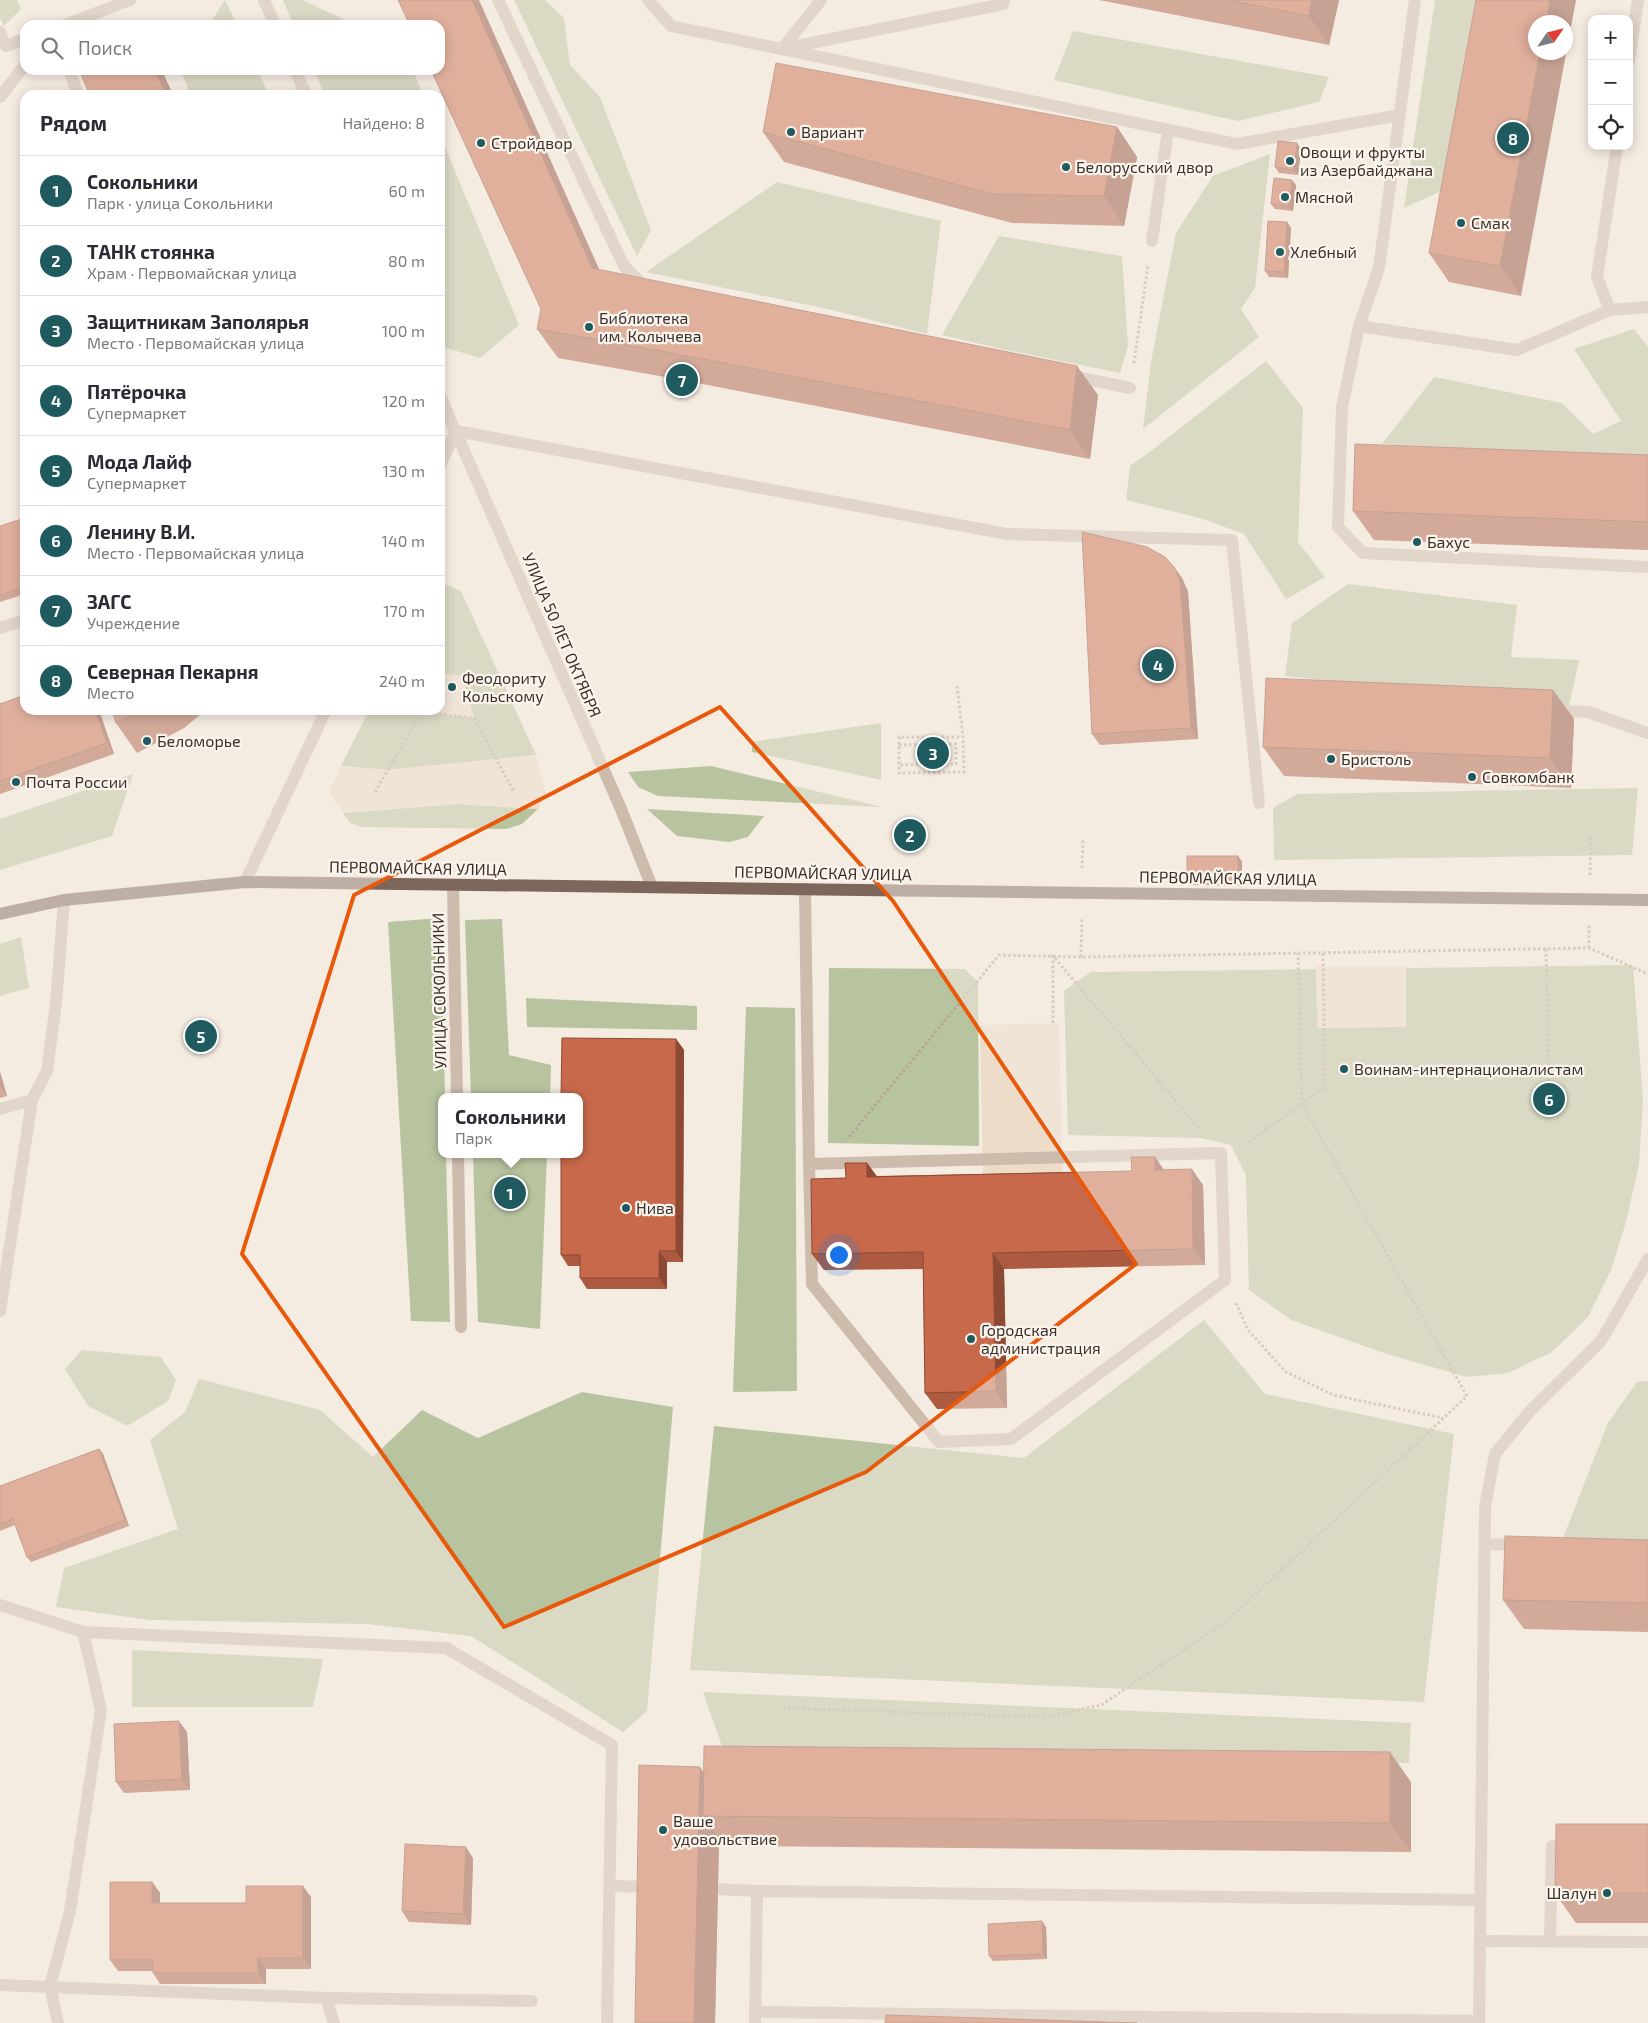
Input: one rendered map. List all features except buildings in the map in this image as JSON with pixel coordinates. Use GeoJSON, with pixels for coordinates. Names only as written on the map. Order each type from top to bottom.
{"type":"FeatureCollection","features":[{"type":"Feature","properties":{"kind":"main road","name":"ПЕРВОМАЙСКАЯ УЛИЦА"},"geometry":{"type":"LineString","coordinates":[[0,914],[64,900],[245,882],[1648,900]]}},
{"type":"Feature","properties":{"kind":"street"},"geometry":{"type":"LineString","coordinates":[[78,20],[130,0]]}},
{"type":"Feature","properties":{"kind":"street"},"geometry":{"type":"LineString","coordinates":[[264,0],[273,20]]}},
{"type":"Feature","properties":{"kind":"street"},"geometry":{"type":"LineString","coordinates":[[498,0],[624,266],[643,285],[662,289]]}},
{"type":"Feature","properties":{"kind":"street"},"geometry":{"type":"LineString","coordinates":[[648,0],[671,26],[1237,144],[1400,115]]}},
{"type":"Feature","properties":{"kind":"street"},"geometry":{"type":"LineString","coordinates":[[782,49],[821,0]]}},
{"type":"Feature","properties":{"kind":"street"},"geometry":{"type":"LineString","coordinates":[[782,49],[1003,4],[1004,0]]}},
{"type":"Feature","properties":{"kind":"street"},"geometry":{"type":"LineString","coordinates":[[1415,0],[1379,268],[1359,326],[1342,407],[1338,527],[1363,553],[1648,567]]}},
{"type":"Feature","properties":{"kind":"street"},"geometry":{"type":"LineString","coordinates":[[1629,60],[1638,0]]}},
{"type":"Feature","properties":{"kind":"street"},"geometry":{"type":"LineString","coordinates":[[0,32],[6,46],[20,41]]}},
{"type":"Feature","properties":{"kind":"street"},"geometry":{"type":"LineString","coordinates":[[0,96],[20,70]]}},
{"type":"Feature","properties":{"kind":"street"},"geometry":{"type":"LineString","coordinates":[[70,75],[76,90]]}},
{"type":"Feature","properties":{"kind":"street"},"geometry":{"type":"LineString","coordinates":[[297,75],[304,90]]}},
{"type":"Feature","properties":{"kind":"street"},"geometry":{"type":"LineString","coordinates":[[1152,241],[1168,130]]}},
{"type":"Feature","properties":{"kind":"street"},"geometry":{"type":"LineString","coordinates":[[1610,310],[1597,277],[1616,150]]}},
{"type":"Feature","properties":{"kind":"street"},"geometry":{"type":"LineString","coordinates":[[1359,326],[1517,350],[1610,310],[1648,307]]}},
{"type":"Feature","properties":{"kind":"street"},"geometry":{"type":"LineString","coordinates":[[1063,374],[1130,388]]}},
{"type":"Feature","properties":{"kind":"street","name":"УЛИЦА 50 ЛЕТ ОКТЯБРЯ"},"geometry":{"type":"LineString","coordinates":[[445,407],[621,810],[652,887]]}},
{"type":"Feature","properties":{"kind":"street"},"geometry":{"type":"LineString","coordinates":[[445,454],[456,431],[1007,534],[1232,540],[1259,803]]}},
{"type":"Feature","properties":{"kind":"street"},"geometry":{"type":"LineString","coordinates":[[0,628],[20,622]]}},
{"type":"Feature","properties":{"kind":"street"},"geometry":{"type":"LineString","coordinates":[[1539,709],[1588,712],[1648,732]]}},
{"type":"Feature","properties":{"kind":"street"},"geometry":{"type":"LineString","coordinates":[[245,882],[324,715]]}},
{"type":"Feature","properties":{"kind":"street","name":"УЛИЦА СОКОЛЬНИКИ"},"geometry":{"type":"LineString","coordinates":[[453,885],[457,1093]]}},
{"type":"Feature","properties":{"kind":"street"},"geometry":{"type":"LineString","coordinates":[[805,890],[809,1164],[812,1284],[939,1442],[1011,1439],[1225,1280],[1221,1154],[809,1164]]}},
{"type":"Feature","properties":{"kind":"street"},"geometry":{"type":"LineString","coordinates":[[0,1311],[32,1100],[47,1071],[56,1003],[64,900]]}},
{"type":"Feature","properties":{"kind":"street"},"geometry":{"type":"LineString","coordinates":[[0,1110],[32,1100]]}},
{"type":"Feature","properties":{"kind":"street"},"geometry":{"type":"LineString","coordinates":[[458,1158],[461,1326]]}},
{"type":"Feature","properties":{"kind":"street"},"geometry":{"type":"LineString","coordinates":[[757,1891],[755,2017],[1479,2022],[1485,1507],[1495,1454],[1530,1411],[1601,1341],[1648,1259]]}},
{"type":"Feature","properties":{"kind":"street"},"geometry":{"type":"LineString","coordinates":[[1485,1544],[1533,1545]]}},
{"type":"Feature","properties":{"kind":"street"},"geometry":{"type":"LineString","coordinates":[[0,1605],[83,1632],[446,1648],[612,1745],[607,2023]]}},
{"type":"Feature","properties":{"kind":"street"},"geometry":{"type":"LineString","coordinates":[[58,2023],[50,1986],[70,1911],[101,1710],[83,1632]]}},
{"type":"Feature","properties":{"kind":"street"},"geometry":{"type":"LineString","coordinates":[[1550,1942],[1552,1846]]}},
{"type":"Feature","properties":{"kind":"street"},"geometry":{"type":"LineString","coordinates":[[610,1886],[658,1887]]}},
{"type":"Feature","properties":{"kind":"street"},"geometry":{"type":"LineString","coordinates":[[718,1889],[1480,1900]]}},
{"type":"Feature","properties":{"kind":"street"},"geometry":{"type":"LineString","coordinates":[[1480,1941],[1648,1942]]}},
{"type":"Feature","properties":{"kind":"street"},"geometry":{"type":"LineString","coordinates":[[0,1985],[326,1998],[532,2001]]}},
{"type":"Feature","properties":{"kind":"street"},"geometry":{"type":"LineString","coordinates":[[326,1998],[334,2023]]}},
{"type":"Feature","properties":{"kind":"path"},"geometry":{"type":"LineString","coordinates":[[1130,388],[1152,241]]}},
{"type":"Feature","properties":{"kind":"path"},"geometry":{"type":"LineString","coordinates":[[957,686],[963,736],[964,772],[899,773],[899,737],[963,736]]}},
{"type":"Feature","properties":{"kind":"path"},"geometry":{"type":"LineString","coordinates":[[375,792],[420,715]]}},
{"type":"Feature","properties":{"kind":"path"},"geometry":{"type":"LineString","coordinates":[[445,715],[474,718],[514,792]]}},
{"type":"Feature","properties":{"kind":"path"},"geometry":{"type":"LineString","coordinates":[[899,745],[956,744],[956,764],[899,765]]}},
{"type":"Feature","properties":{"kind":"path"},"geometry":{"type":"LineString","coordinates":[[828,1163],[999,955],[1324,953],[1589,948],[1648,974]]}},
{"type":"Feature","properties":{"kind":"path"},"geometry":{"type":"LineString","coordinates":[[1546,949],[1549,1099]]}},
{"type":"Feature","properties":{"kind":"path"},"geometry":{"type":"LineString","coordinates":[[783,1708],[1046,1717],[1101,1705],[1225,1623],[1467,1396],[1302,1104],[1298,953]]}},
{"type":"Feature","properties":{"kind":"path"},"geometry":{"type":"LineString","coordinates":[[1053,956],[1221,1154],[1232,1153],[1326,1087],[1324,953]]}},
{"type":"Feature","properties":{"kind":"path"},"geometry":{"type":"LineString","coordinates":[[1053,956],[1053,1023]]}},
{"type":"Feature","properties":{"kind":"path"},"geometry":{"type":"LineString","coordinates":[[1225,1280],[1248,1330],[1286,1372],[1333,1395],[1444,1418]]}},
{"type":"Feature","properties":{"kind":"highlighted area"},"geometry":{"type":"Polygon","coordinates":[[[720,707],[893,901],[1136,1264],[866,1472],[504,1627],[242,1254],[354,895],[720,707]]]}},
{"type":"Feature","properties":{"kind":"green space"},"geometry":{"type":"Polygon","coordinates":[[[0,0],[17,0],[21,9],[4,26],[0,18],[0,0]]]}},
{"type":"Feature","properties":{"kind":"green space"},"geometry":{"type":"Polygon","coordinates":[[[225,0],[235,20],[212,20],[225,0]]]}},
{"type":"Feature","properties":{"kind":"green space"},"geometry":{"type":"Polygon","coordinates":[[[283,0],[303,0],[345,20],[292,20],[283,0]]]}},
{"type":"Feature","properties":{"kind":"green space"},"geometry":{"type":"Polygon","coordinates":[[[514,0],[545,0],[564,18],[570,65],[600,97],[651,230],[637,256],[514,0]]]}},
{"type":"Feature","properties":{"kind":"green space"},"geometry":{"type":"Polygon","coordinates":[[[1435,0],[1485,0],[1450,187],[1404,208],[1435,0]]]}},
{"type":"Feature","properties":{"kind":"green space"},"geometry":{"type":"Polygon","coordinates":[[[1073,31],[1329,77],[1319,102],[1238,121],[1054,80],[1073,31]]]}},
{"type":"Feature","properties":{"kind":"green space"},"geometry":{"type":"Polygon","coordinates":[[[182,75],[259,75],[267,90],[189,90],[182,75]]]}},
{"type":"Feature","properties":{"kind":"green space"},"geometry":{"type":"Polygon","coordinates":[[[316,75],[415,75],[421,90],[323,90],[316,75]]]}},
{"type":"Feature","properties":{"kind":"green space"},"geometry":{"type":"Polygon","coordinates":[[[445,147],[519,325],[480,358],[445,348],[445,147]]]}},
{"type":"Feature","properties":{"kind":"green space"},"geometry":{"type":"Polygon","coordinates":[[[1270,154],[1255,288],[1241,309],[1259,337],[1143,429],[1151,362],[1176,233],[1213,176],[1270,154]]]}},
{"type":"Feature","properties":{"kind":"green space"},"geometry":{"type":"Polygon","coordinates":[[[777,182],[941,221],[927,334],[828,309],[646,272],[777,182]]]}},
{"type":"Feature","properties":{"kind":"green space"},"geometry":{"type":"Polygon","coordinates":[[[999,236],[1122,256],[1128,346],[1120,373],[942,335],[999,236]]]}},
{"type":"Feature","properties":{"kind":"green space"},"geometry":{"type":"Polygon","coordinates":[[[1634,329],[1648,347],[1648,459],[1382,444],[1434,377],[1562,403],[1593,434],[1621,421],[1574,349],[1634,329]]]}},
{"type":"Feature","properties":{"kind":"green space"},"geometry":{"type":"Polygon","coordinates":[[[1266,361],[1303,408],[1298,542],[1325,577],[1286,599],[1244,534],[1200,518],[1126,500],[1130,466],[1266,361]]]}},
{"type":"Feature","properties":{"kind":"green space"},"geometry":{"type":"Polygon","coordinates":[[[445,584],[461,591],[536,755],[388,770],[341,766],[366,715],[445,714],[474,718],[445,674],[445,584]]]}},
{"type":"Feature","properties":{"kind":"green space"},"geometry":{"type":"Polygon","coordinates":[[[1348,584],[1517,605],[1511,657],[1579,660],[1569,706],[1285,676],[1292,623],[1348,584]]]}},
{"type":"Feature","properties":{"kind":"green space"},"geometry":{"type":"Polygon","coordinates":[[[881,723],[881,780],[752,752],[752,742],[881,723]]]}},
{"type":"Feature","properties":{"kind":"green space"},"geometry":{"type":"Polygon","coordinates":[[[711,766],[882,807],[658,796],[638,787],[628,772],[711,766]]]}},
{"type":"Feature","properties":{"kind":"green space"},"geometry":{"type":"Polygon","coordinates":[[[133,774],[112,836],[0,870],[0,819],[133,774]]]}},
{"type":"Feature","properties":{"kind":"green space"},"geometry":{"type":"Polygon","coordinates":[[[1638,788],[1632,855],[1274,860],[1273,808],[1297,794],[1638,788]]]}},
{"type":"Feature","properties":{"kind":"green space"},"geometry":{"type":"Polygon","coordinates":[[[458,804],[538,809],[522,824],[506,829],[361,827],[350,823],[343,813],[458,804]]]}},
{"type":"Feature","properties":{"kind":"green space"},"geometry":{"type":"Polygon","coordinates":[[[647,809],[764,816],[748,837],[729,842],[677,836],[647,809]]]}},
{"type":"Feature","properties":{"kind":"green space"},"geometry":{"type":"Polygon","coordinates":[[[441,918],[445,1093],[438,1093],[438,1158],[446,1158],[450,1322],[411,1321],[388,922],[441,918]]]}},
{"type":"Feature","properties":{"kind":"green space"},"geometry":{"type":"Polygon","coordinates":[[[502,919],[509,1055],[551,1065],[550,1093],[471,1093],[465,920],[502,919]]]}},
{"type":"Feature","properties":{"kind":"green space"},"geometry":{"type":"Polygon","coordinates":[[[21,937],[29,988],[0,996],[0,944],[21,937]]]}},
{"type":"Feature","properties":{"kind":"green space"},"geometry":{"type":"Polygon","coordinates":[[[1633,965],[1643,1101],[1639,1164],[1626,1222],[1611,1270],[1588,1317],[1552,1352],[1508,1373],[1467,1377],[1387,1354],[1291,1320],[1249,1290],[1246,1175],[1231,1145],[1200,1138],[1068,1135],[1064,991],[1091,972],[1633,965]]]}},
{"type":"Feature","properties":{"kind":"green space"},"geometry":{"type":"Polygon","coordinates":[[[829,968],[965,969],[978,983],[979,1146],[828,1143],[829,968]]]}},
{"type":"Feature","properties":{"kind":"green space"},"geometry":{"type":"Polygon","coordinates":[[[526,998],[697,1006],[697,1030],[527,1027],[526,998]]]}},
{"type":"Feature","properties":{"kind":"green space"},"geometry":{"type":"Polygon","coordinates":[[[746,1007],[795,1008],[797,1391],[733,1392],[746,1007]]]}},
{"type":"Feature","properties":{"kind":"green space"},"geometry":{"type":"Polygon","coordinates":[[[473,1158],[547,1158],[540,1329],[478,1322],[473,1158]]]}},
{"type":"Feature","properties":{"kind":"green space"},"geometry":{"type":"Polygon","coordinates":[[[1204,1320],[1265,1394],[1454,1434],[1424,1702],[690,1670],[714,1426],[1024,1458],[1204,1320]]]}},
{"type":"Feature","properties":{"kind":"green space"},"geometry":{"type":"Polygon","coordinates":[[[82,1350],[161,1357],[176,1380],[168,1401],[127,1426],[88,1406],[65,1369],[82,1350]]]}},
{"type":"Feature","properties":{"kind":"green space"},"geometry":{"type":"Polygon","coordinates":[[[199,1379],[320,1410],[373,1457],[422,1410],[478,1438],[582,1392],[673,1407],[647,1711],[623,1732],[471,1636],[367,1624],[150,1620],[56,1607],[64,1568],[178,1529],[150,1440],[185,1412],[199,1379]]]}},
{"type":"Feature","properties":{"kind":"green space"},"geometry":{"type":"Polygon","coordinates":[[[1648,1381],[1648,1555],[1561,1543],[1608,1423],[1637,1382],[1648,1381]]]}},
{"type":"Feature","properties":{"kind":"green space"},"geometry":{"type":"Polygon","coordinates":[[[132,1650],[323,1659],[313,1707],[132,1707],[132,1650]]]}},
{"type":"Feature","properties":{"kind":"green space"},"geometry":{"type":"Polygon","coordinates":[[[703,1692],[1411,1723],[1409,1763],[725,1755],[703,1692]]]}},
{"type":"Feature","properties":{"kind":"shaded area"},"geometry":{"type":"Polygon","coordinates":[[[445,674],[462,676],[474,718],[445,715],[445,674]]]}},
{"type":"Feature","properties":{"kind":"shaded area"},"geometry":{"type":"Polygon","coordinates":[[[536,755],[546,793],[538,809],[458,804],[343,813],[329,792],[341,766],[388,770],[536,755]]]}},
{"type":"Feature","properties":{"kind":"shaded area"},"geometry":{"type":"Polygon","coordinates":[[[1316,966],[1406,966],[1406,1027],[1317,1028],[1316,966]]]}},
{"type":"Feature","properties":{"kind":"shaded area"},"geometry":{"type":"Polygon","coordinates":[[[1059,1023],[1063,1178],[983,1180],[980,1025],[1059,1023]]]}},
{"type":"Feature","properties":{"kind":"place","name":"Вариант"},"geometry":{"type":"Point","coordinates":[791,132]}},
{"type":"Feature","properties":{"kind":"place","name":"Северная Пекарня"},"geometry":{"type":"Point","coordinates":[1513,138]}},
{"type":"Feature","properties":{"kind":"place","name":"Стройдвор"},"geometry":{"type":"Point","coordinates":[481,143]}},
{"type":"Feature","properties":{"kind":"place","name":"Овощи и фрукты из Азербайджана"},"geometry":{"type":"Point","coordinates":[1290,161]}},
{"type":"Feature","properties":{"kind":"place","name":"Белорусский двор"},"geometry":{"type":"Point","coordinates":[1066,167]}},
{"type":"Feature","properties":{"kind":"place","name":"Мясной"},"geometry":{"type":"Point","coordinates":[1285,197]}},
{"type":"Feature","properties":{"kind":"place","name":"Смак"},"geometry":{"type":"Point","coordinates":[1461,223]}},
{"type":"Feature","properties":{"kind":"place","name":"Хлебный"},"geometry":{"type":"Point","coordinates":[1280,252]}},
{"type":"Feature","properties":{"kind":"place","name":"Библиотека им. Колычева"},"geometry":{"type":"Point","coordinates":[589,327]}},
{"type":"Feature","properties":{"kind":"place","name":"ЗАГС"},"geometry":{"type":"Point","coordinates":[682,380]}},
{"type":"Feature","properties":{"kind":"place","name":"Бахус"},"geometry":{"type":"Point","coordinates":[1417,542]}},
{"type":"Feature","properties":{"kind":"place","name":"Пятёрочка"},"geometry":{"type":"Point","coordinates":[1158,665]}},
{"type":"Feature","properties":{"kind":"place","name":"Феодориту Кольскому"},"geometry":{"type":"Point","coordinates":[452,687]}},
{"type":"Feature","properties":{"kind":"place","name":"Беломорье"},"geometry":{"type":"Point","coordinates":[147,741]}},
{"type":"Feature","properties":{"kind":"place","name":"Защитникам Заполярья"},"geometry":{"type":"Point","coordinates":[933,753]}},
{"type":"Feature","properties":{"kind":"place","name":"Бристоль"},"geometry":{"type":"Point","coordinates":[1331,759]}},
{"type":"Feature","properties":{"kind":"place","name":"Совкомбанк"},"geometry":{"type":"Point","coordinates":[1472,777]}},
{"type":"Feature","properties":{"kind":"place","name":"Почта России"},"geometry":{"type":"Point","coordinates":[16,782]}},
{"type":"Feature","properties":{"kind":"place","name":"ТАНК стоянка"},"geometry":{"type":"Point","coordinates":[910,835]}},
{"type":"Feature","properties":{"kind":"place","name":"Мода Лайф"},"geometry":{"type":"Point","coordinates":[201,1036]}},
{"type":"Feature","properties":{"kind":"place","name":"Воинам-интернационалистам"},"geometry":{"type":"Point","coordinates":[1344,1069]}},
{"type":"Feature","properties":{"kind":"place","name":"Ленину В.И."},"geometry":{"type":"Point","coordinates":[1549,1099]}},
{"type":"Feature","properties":{"kind":"place","name":"Сокольники"},"geometry":{"type":"Point","coordinates":[510,1193]}},
{"type":"Feature","properties":{"kind":"place","name":"Нива"},"geometry":{"type":"Point","coordinates":[626,1208]}},
{"type":"Feature","properties":{"kind":"place","name":"Городская администрация"},"geometry":{"type":"Point","coordinates":[971,1339]}},
{"type":"Feature","properties":{"kind":"place","name":"Ваше удовольствие"},"geometry":{"type":"Point","coordinates":[663,1830]}},
{"type":"Feature","properties":{"kind":"place","name":"Шалун"},"geometry":{"type":"Point","coordinates":[1607,1893]}}]}
